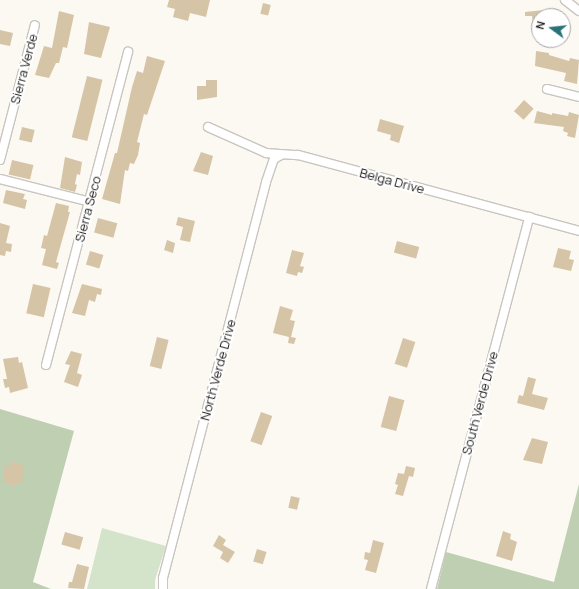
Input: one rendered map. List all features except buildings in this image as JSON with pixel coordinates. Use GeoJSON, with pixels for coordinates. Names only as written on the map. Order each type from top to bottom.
{"type":"FeatureCollection","features":[{"type":"Feature","properties":{"kind":"street"},"geometry":{"type":"LineString","coordinates":[[569,1],[579,11]]}},
{"type":"Feature","properties":{"kind":"street","name":"Sierra Verde"},"geometry":{"type":"LineString","coordinates":[[0,160],[35,25]]}},
{"type":"Feature","properties":{"kind":"street","name":"Sierra Seco"},"geometry":{"type":"LineString","coordinates":[[46,365],[90,202],[128,52]]}},
{"type":"Feature","properties":{"kind":"street"},"geometry":{"type":"LineString","coordinates":[[547,89],[579,97]]}},
{"type":"Feature","properties":{"kind":"street","name":"Belga Drive"},"geometry":{"type":"LineString","coordinates":[[208,127],[266,153],[298,155],[579,231]]}},
{"type":"Feature","properties":{"kind":"street","name":"North Verde Drive"},"geometry":{"type":"LineString","coordinates":[[163,589],[163,578],[266,182],[274,160],[282,155]]}},
{"type":"Feature","properties":{"kind":"street"},"geometry":{"type":"LineString","coordinates":[[0,179],[90,202]]}},
{"type":"Feature","properties":{"kind":"street","name":"South Verde Drive"},"geometry":{"type":"LineString","coordinates":[[431,589],[529,218]]}},
{"type":"Feature","properties":{"kind":"green space"},"geometry":{"type":"Polygon","coordinates":[[[0,409],[74,431],[33,582],[51,589],[0,589],[0,409]]]}},
{"type":"Feature","properties":{"kind":"green space"},"geometry":{"type":"Polygon","coordinates":[[[579,484],[579,589],[437,589],[446,552],[554,582],[579,484]]]}},
{"type":"Feature","properties":{"kind":"green space"},"geometry":{"type":"Polygon","coordinates":[[[102,528],[166,546],[155,580],[155,589],[87,589],[102,528]]]}}]}
